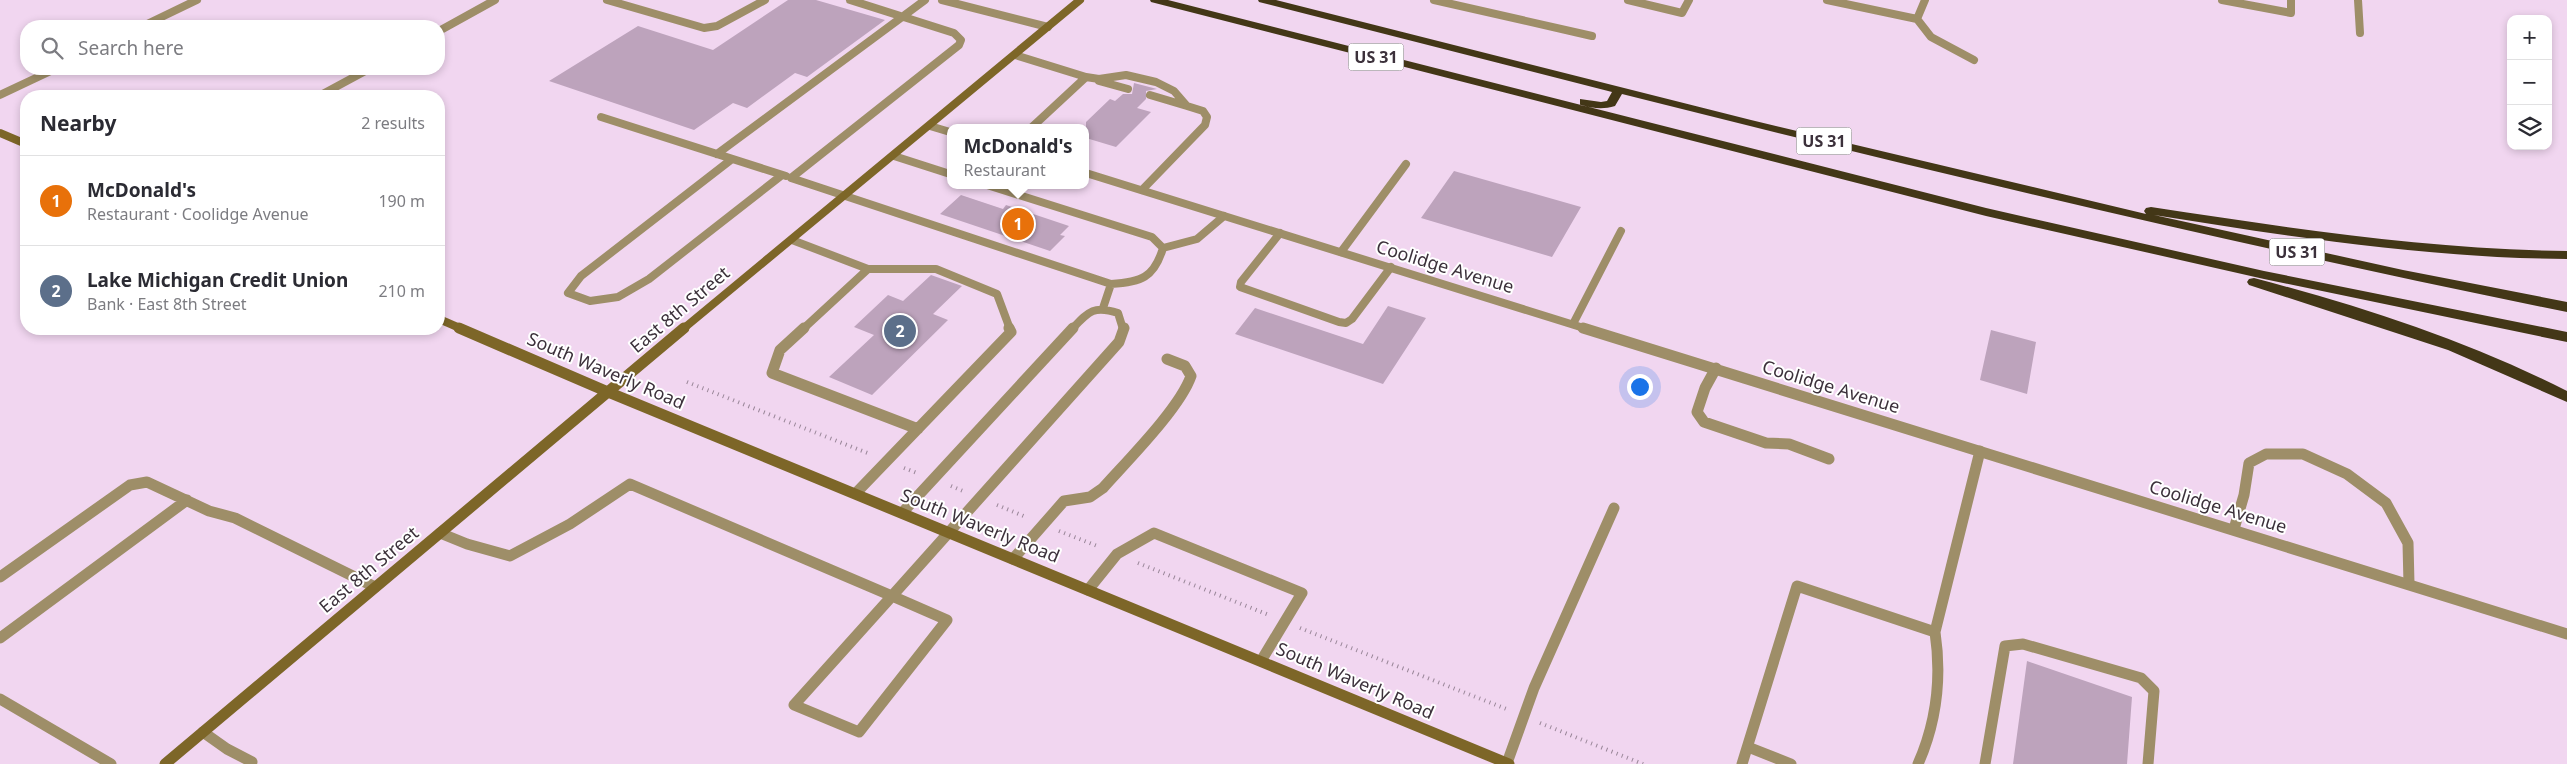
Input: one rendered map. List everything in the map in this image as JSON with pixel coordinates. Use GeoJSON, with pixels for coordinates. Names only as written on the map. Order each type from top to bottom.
{"type":"FeatureCollection","features":[{"type":"Feature","properties":{"kind":"highway","name":"US 31"},"geometry":{"type":"LineString","coordinates":[[1155,0],[1904,192],[2160,252],[2567,337]]}},
{"type":"Feature","properties":{"kind":"highway","name":"US 31"},"geometry":{"type":"LineString","coordinates":[[1263,0],[2028,192],[2336,261],[2567,307]]}},
{"type":"Feature","properties":{"kind":"highway"},"geometry":{"type":"LineString","coordinates":[[1346,50],[1401,55],[1601,106],[1611,103],[1620,90]]}},
{"type":"Feature","properties":{"kind":"highway"},"geometry":{"type":"LineString","coordinates":[[2028,192],[2345,241],[2471,253],[2567,255]]}},
{"type":"Feature","properties":{"kind":"highway"},"geometry":{"type":"LineString","coordinates":[[2160,252],[2427,337],[2516,372],[2567,398]]}},
{"type":"Feature","properties":{"kind":"street"},"geometry":{"type":"LineString","coordinates":[[156,20],[198,0]]}},
{"type":"Feature","properties":{"kind":"street"},"geometry":{"type":"LineString","coordinates":[[445,28],[494,0]]}},
{"type":"Feature","properties":{"kind":"street"},"geometry":{"type":"LineString","coordinates":[[607,0],[704,28],[717,26],[765,0]]}},
{"type":"Feature","properties":{"kind":"street"},"geometry":{"type":"LineString","coordinates":[[732,159],[581,276],[568,293],[590,301],[618,297],[649,279],[959,45],[960,37],[954,33],[850,0]]}},
{"type":"Feature","properties":{"kind":"street"},"geometry":{"type":"LineString","coordinates":[[717,154],[925,0]]}},
{"type":"Feature","properties":{"kind":"street"},"geometry":{"type":"LineString","coordinates":[[942,0],[1048,28]]}},
{"type":"Feature","properties":{"kind":"street","name":"East 8th Street"},"geometry":{"type":"LineString","coordinates":[[165,764],[608,392],[1080,0]]}},
{"type":"Feature","properties":{"kind":"street"},"geometry":{"type":"LineString","coordinates":[[1434,0],[1592,36]]}},
{"type":"Feature","properties":{"kind":"street"},"geometry":{"type":"LineString","coordinates":[[1628,0],[1682,12],[1689,0]]}},
{"type":"Feature","properties":{"kind":"street"},"geometry":{"type":"LineString","coordinates":[[1827,0],[1864,4],[1917,19],[1930,37],[1974,60]]}},
{"type":"Feature","properties":{"kind":"street"},"geometry":{"type":"LineString","coordinates":[[1917,19],[1924,0]]}},
{"type":"Feature","properties":{"kind":"street"},"geometry":{"type":"LineString","coordinates":[[2225,0],[2291,14],[2291,0]]}},
{"type":"Feature","properties":{"kind":"street"},"geometry":{"type":"LineString","coordinates":[[2358,0],[2360,33]]}},
{"type":"Feature","properties":{"kind":"street"},"geometry":{"type":"LineString","coordinates":[[1015,55],[1128,89]]}},
{"type":"Feature","properties":{"kind":"street"},"geometry":{"type":"LineString","coordinates":[[0,95],[42,75]]}},
{"type":"Feature","properties":{"kind":"street"},"geometry":{"type":"LineString","coordinates":[[330,90],[358,75]]}},
{"type":"Feature","properties":{"kind":"street"},"geometry":{"type":"LineString","coordinates":[[1100,81],[1114,75],[1158,82],[1173,88],[1181,94],[1187,106]]}},
{"type":"Feature","properties":{"kind":"street"},"geometry":{"type":"LineString","coordinates":[[1035,124],[1086,77]]}},
{"type":"Feature","properties":{"kind":"street"},"geometry":{"type":"LineString","coordinates":[[1142,190],[1204,125],[1207,117],[1203,111],[1150,95]]}},
{"type":"Feature","properties":{"kind":"street"},"geometry":{"type":"LineString","coordinates":[[601,117],[847,195],[1111,284],[1133,283],[1149,276],[1159,264],[1163,248]]}},
{"type":"Feature","properties":{"kind":"street"},"geometry":{"type":"LineString","coordinates":[[930,126],[947,131]]}},
{"type":"Feature","properties":{"kind":"street"},"geometry":{"type":"LineString","coordinates":[[0,133],[20,141]]}},
{"type":"Feature","properties":{"kind":"street"},"geometry":{"type":"LineString","coordinates":[[894,156],[947,173]]}},
{"type":"Feature","properties":{"kind":"street"},"geometry":{"type":"LineString","coordinates":[[1341,252],[1406,164]]}},
{"type":"Feature","properties":{"kind":"street","name":"Coolidge Avenue"},"geometry":{"type":"LineString","coordinates":[[1089,174],[2567,634]]}},
{"type":"Feature","properties":{"kind":"street"},"geometry":{"type":"LineString","coordinates":[[1000,189],[1152,237],[1163,248]]}},
{"type":"Feature","properties":{"kind":"street"},"geometry":{"type":"LineString","coordinates":[[1163,248],[1197,239],[1224,216]]}},
{"type":"Feature","properties":{"kind":"street"},"geometry":{"type":"LineString","coordinates":[[1573,324],[1621,231]]}},
{"type":"Feature","properties":{"kind":"street"},"geometry":{"type":"LineString","coordinates":[[1280,233],[1241,282],[1240,288],[1247,292],[1346,323],[1352,319],[1391,267]]}},
{"type":"Feature","properties":{"kind":"street"},"geometry":{"type":"LineString","coordinates":[[792,240],[868,269],[936,269],[997,294],[1010,332],[856,493]]}},
{"type":"Feature","properties":{"kind":"street"},"geometry":{"type":"LineString","coordinates":[[868,269],[780,350],[772,373],[918,429]]}},
{"type":"Feature","properties":{"kind":"street"},"geometry":{"type":"LineString","coordinates":[[1103,308],[1111,284]]}},
{"type":"Feature","properties":{"kind":"street"},"geometry":{"type":"LineString","coordinates":[[440,533],[466,544],[510,556],[570,524],[630,484],[890,597],[947,620],[859,732],[794,705],[890,597],[950,532],[1119,342],[1124,327],[1118,313],[1103,308],[1088,312],[902,513]]}},
{"type":"Feature","properties":{"kind":"street","name":"South Waverly Road"},"geometry":{"type":"LineString","coordinates":[[445,322],[608,392],[1508,764]]}},
{"type":"Feature","properties":{"kind":"street"},"geometry":{"type":"LineString","coordinates":[[1013,559],[1064,501],[1090,497],[1103,488],[1186,389],[1190,383],[1191,376],[1185,366],[1167,359]]}},
{"type":"Feature","properties":{"kind":"street"},"geometry":{"type":"LineString","coordinates":[[1716,368],[1705,388],[1697,412],[1704,422],[1766,443],[1789,444],[1829,459]]}},
{"type":"Feature","properties":{"kind":"street"},"geometry":{"type":"LineString","coordinates":[[1918,764],[1932,730],[1940,683],[1940,660],[1935,632],[1980,450]]}},
{"type":"Feature","properties":{"kind":"street"},"geometry":{"type":"LineString","coordinates":[[2234,529],[2244,495],[2249,463],[2266,454],[2303,454],[2347,474],[2386,503],[2408,543],[2409,584]]}},
{"type":"Feature","properties":{"kind":"street"},"geometry":{"type":"LineString","coordinates":[[0,576],[136,482],[147,482],[209,511],[235,518],[376,587]]}},
{"type":"Feature","properties":{"kind":"street"},"geometry":{"type":"LineString","coordinates":[[0,638],[187,500]]}},
{"type":"Feature","properties":{"kind":"street"},"geometry":{"type":"LineString","coordinates":[[1508,764],[1534,688],[1614,508]]}},
{"type":"Feature","properties":{"kind":"street"},"geometry":{"type":"LineString","coordinates":[[1088,590],[1117,554],[1154,533],[1302,593],[1261,661]]}},
{"type":"Feature","properties":{"kind":"street"},"geometry":{"type":"LineString","coordinates":[[1742,764],[1797,586],[1935,632]]}},
{"type":"Feature","properties":{"kind":"street"},"geometry":{"type":"LineString","coordinates":[[1985,764],[2004,646],[2023,644],[2140,678],[2154,691],[2148,764]]}},
{"type":"Feature","properties":{"kind":"street"},"geometry":{"type":"LineString","coordinates":[[0,698],[111,764]]}},
{"type":"Feature","properties":{"kind":"street"},"geometry":{"type":"LineString","coordinates":[[203,732],[228,750],[253,763]]}},
{"type":"Feature","properties":{"kind":"street"},"geometry":{"type":"LineString","coordinates":[[1748,747],[1791,764]]}},
{"type":"Feature","properties":{"kind":"path"},"geometry":{"type":"LineString","coordinates":[[687,382],[1643,764]]}},
{"type":"Feature","properties":{"kind":"building"},"geometry":{"type":"Polygon","coordinates":[[[788,0],[816,0],[885,20],[807,77],[795,73],[747,108],[733,103],[694,130],[549,81],[638,26],[713,50],[788,0]]]}},
{"type":"Feature","properties":{"kind":"building"},"geometry":{"type":"Polygon","coordinates":[[[1134,83],[1157,89],[1146,91],[1146,99],[1137,108],[1151,112],[1116,147],[1089,139],[1089,124],[1086,124],[1086,122],[1110,99],[1115,101],[1123,94],[1132,94],[1134,83]]]}},
{"type":"Feature","properties":{"kind":"building"},"geometry":{"type":"Polygon","coordinates":[[[1454,171],[1581,207],[1552,257],[1421,218],[1454,171]]]}},
{"type":"Feature","properties":{"kind":"building"},"geometry":{"type":"Polygon","coordinates":[[[961,195],[1003,209],[1006,205],[1069,226],[1060,235],[1065,236],[1050,251],[940,214],[961,195]]]}},
{"type":"Feature","properties":{"kind":"building"},"geometry":{"type":"Polygon","coordinates":[[[931,275],[962,286],[933,314],[948,320],[872,395],[829,377],[874,335],[854,327],[888,295],[903,301],[931,275]]]}},
{"type":"Feature","properties":{"kind":"building"},"geometry":{"type":"Polygon","coordinates":[[[1388,306],[1426,318],[1383,384],[1235,334],[1255,308],[1363,344],[1388,306]]]}},
{"type":"Feature","properties":{"kind":"building"},"geometry":{"type":"Polygon","coordinates":[[[1991,330],[2036,342],[2027,394],[1980,380],[1991,330]]]}},
{"type":"Feature","properties":{"kind":"building"},"geometry":{"type":"Polygon","coordinates":[[[2027,661],[2132,697],[2127,764],[2013,764],[2027,661]]]}},
{"type":"Feature","properties":{"kind":"place","name":"McDonald's"},"geometry":{"type":"Point","coordinates":[1018,224]}},
{"type":"Feature","properties":{"kind":"place","name":"Lake Michigan Credit Union"},"geometry":{"type":"Point","coordinates":[900,331]}}]}
